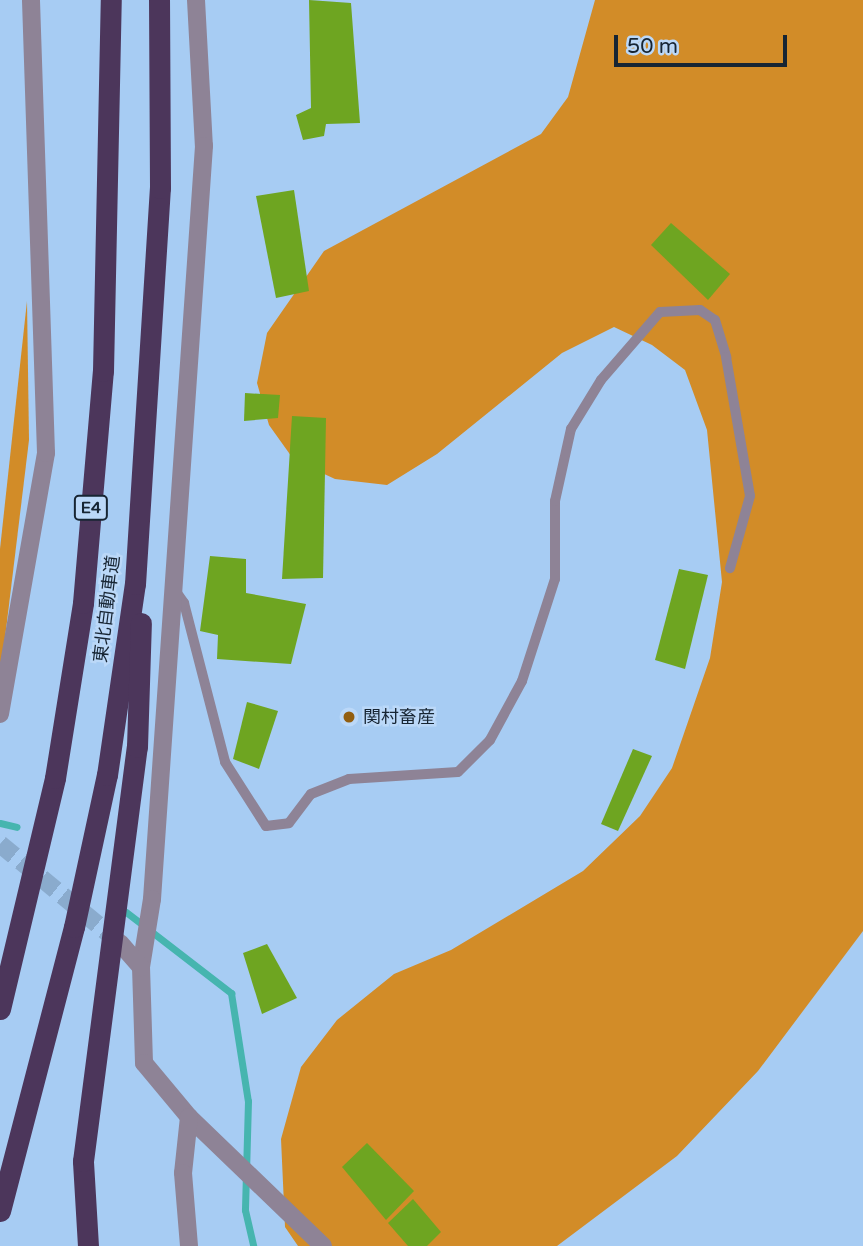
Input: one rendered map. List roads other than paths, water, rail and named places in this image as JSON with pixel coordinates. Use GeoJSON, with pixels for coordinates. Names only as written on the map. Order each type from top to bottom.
{"type":"FeatureCollection","features":[{"type":"Feature","properties":{"kind":"highway","name":"東北自動車道"},"geometry":{"type":"LineString","coordinates":[[0,1009],[55,778],[83,603],[103,371],[111,0]]}},
{"type":"Feature","properties":{"kind":"highway","name":"東北自動車道"},"geometry":{"type":"LineString","coordinates":[[0,1211],[107,775],[135,584],[150,380],[160,188],[159,0]]}},
{"type":"Feature","properties":{"kind":"highway"},"geometry":{"type":"LineString","coordinates":[[88,1246],[83,1161],[137,747],[150,380]]}},
{"type":"Feature","properties":{"kind":"street"},"geometry":{"type":"LineString","coordinates":[[0,714],[46,453],[31,0]]}},
{"type":"Feature","properties":{"kind":"street"},"geometry":{"type":"LineString","coordinates":[[196,0],[204,146],[150,911],[141,967],[145,1063],[189,1117],[260,1179],[323,1246]]}},
{"type":"Feature","properties":{"kind":"street"},"geometry":{"type":"LineString","coordinates":[[120,943],[141,967]]}},
{"type":"Feature","properties":{"kind":"street"},"geometry":{"type":"LineString","coordinates":[[189,1117],[183,1173],[189,1246]]}},
{"type":"Feature","properties":{"kind":"lane"},"geometry":{"type":"LineString","coordinates":[[173,588],[184,603],[225,762],[266,826],[289,823],[311,794],[349,779],[457,772],[490,740],[522,681],[555,579],[555,501],[571,429],[600,380],[660,312],[700,310],[715,320],[726,357],[750,496],[730,568]]}},
{"type":"Feature","properties":{"kind":"waterway"},"geometry":{"type":"LineString","coordinates":[[0,823],[17,827]]}},
{"type":"Feature","properties":{"kind":"waterway"},"geometry":{"type":"LineString","coordinates":[[126,912],[231,993],[248,1101],[245,1210],[253,1246]]}},
{"type":"Feature","properties":{"kind":"tunnel"},"geometry":{"type":"LineString","coordinates":[[0,844],[120,943]]}},
{"type":"Feature","properties":{"kind":"place","name":"関村畜産"},"geometry":{"type":"Point","coordinates":[349,717]}}]}
